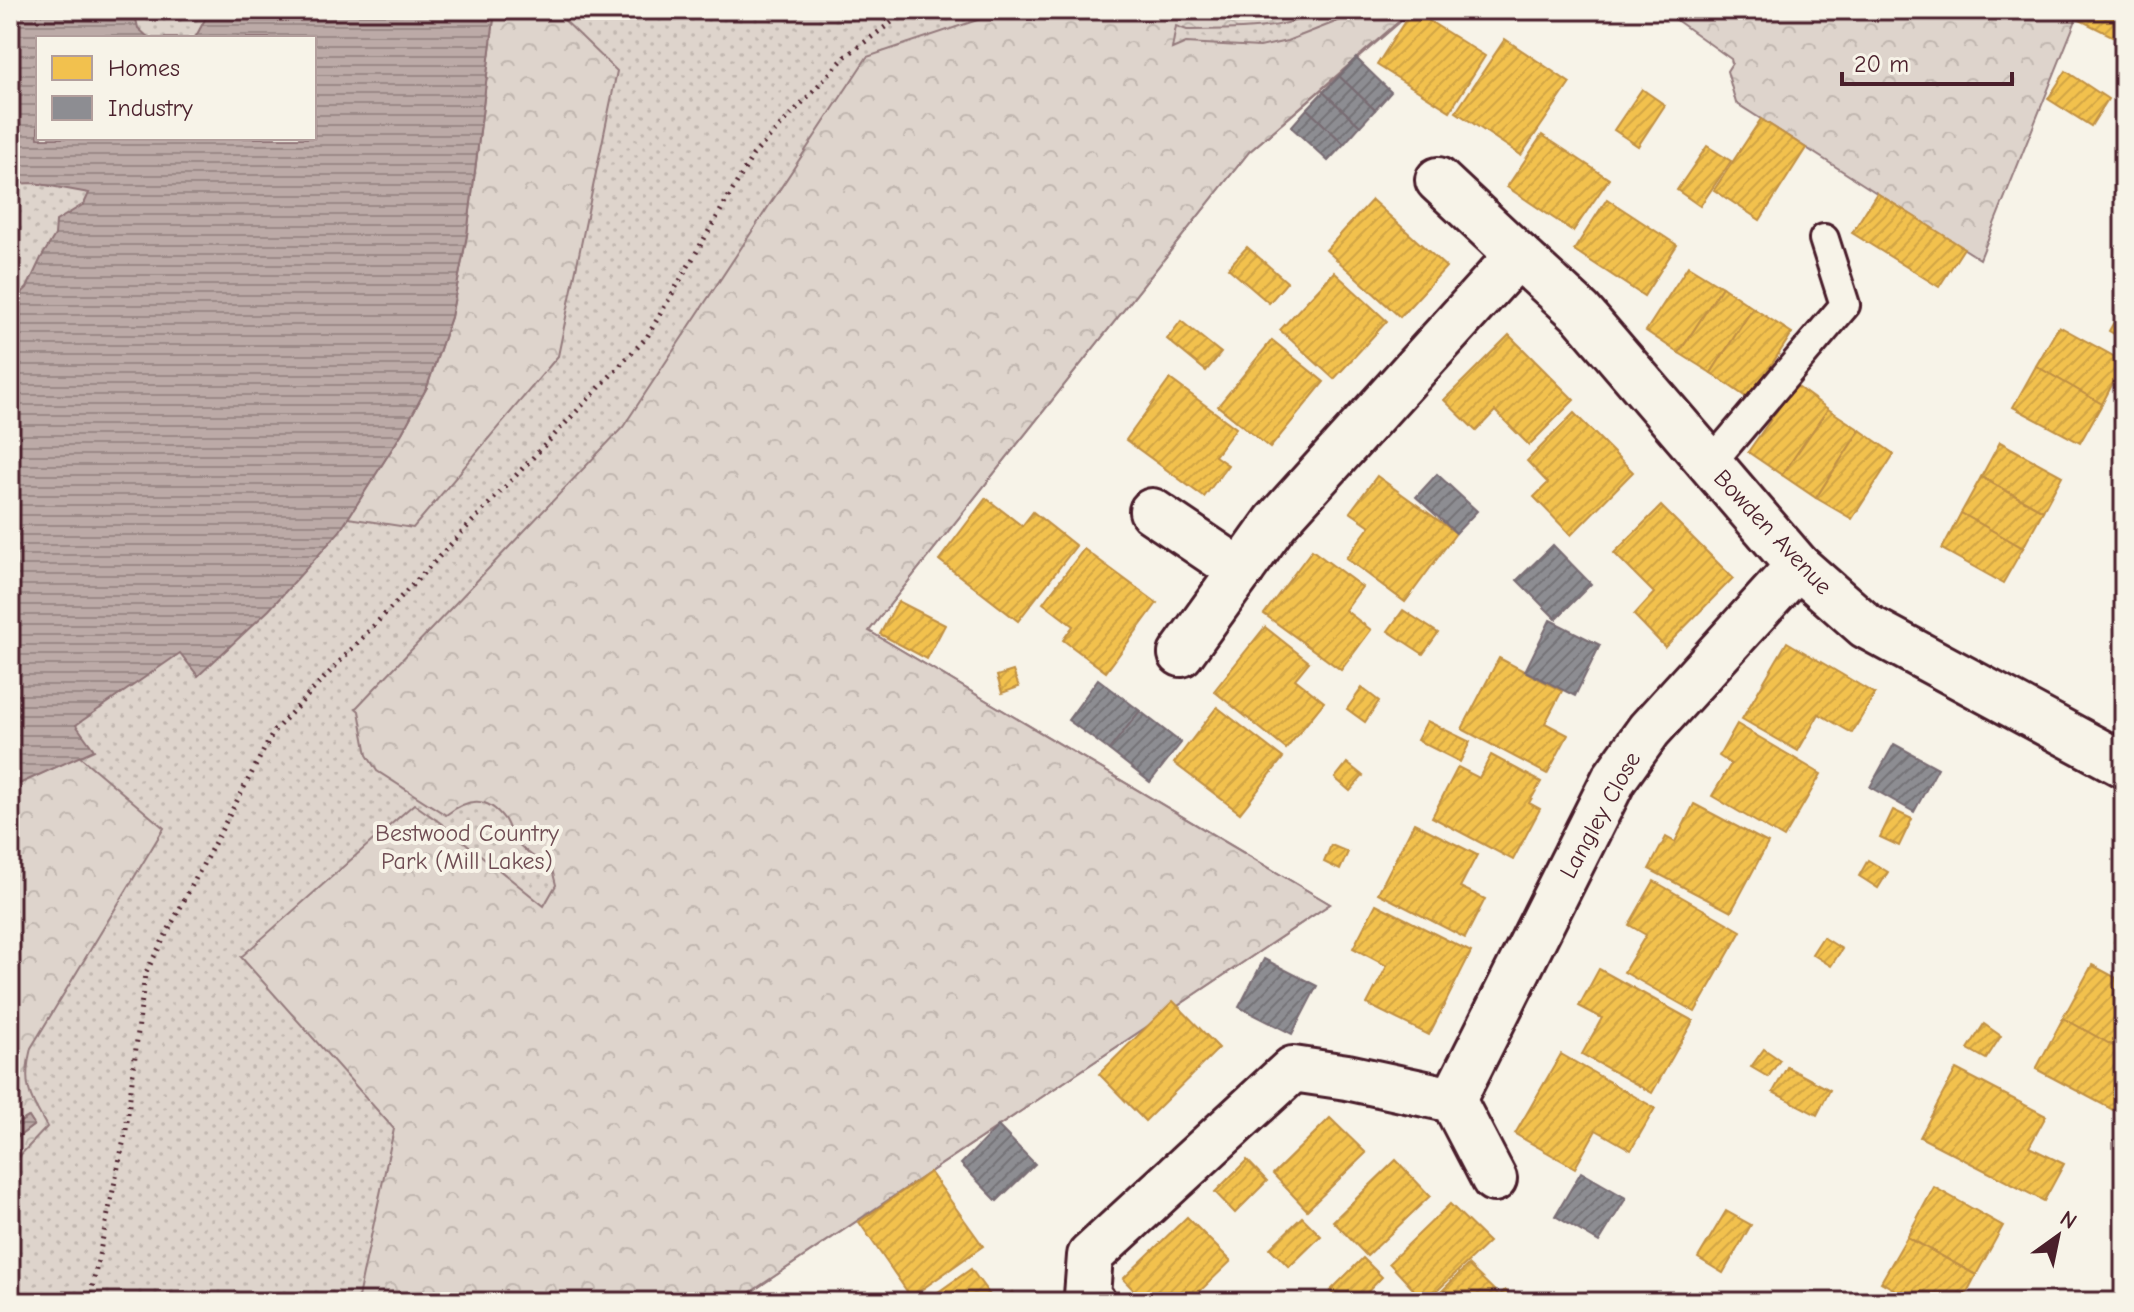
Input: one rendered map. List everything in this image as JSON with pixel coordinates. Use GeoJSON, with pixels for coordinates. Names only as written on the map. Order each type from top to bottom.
{"type":"FeatureCollection","features":[{"type":"Feature","properties":{"kind":"street","name":"Bowden Avenue"},"geometry":{"type":"LineString","coordinates":[[1438,180],[1581,313],[1798,566],[1866,626],[2124,765]]}},
{"type":"Feature","properties":{"kind":"street"},"geometry":{"type":"LineString","coordinates":[[1181,654],[1276,522],[1518,255]]}},
{"type":"Feature","properties":{"kind":"street"},"geometry":{"type":"LineString","coordinates":[[1152,511],[1241,571]]}},
{"type":"Feature","properties":{"kind":"street","name":"Langley Close"},"geometry":{"type":"LineString","coordinates":[[1453,1100],[1614,779],[1649,730],[1798,566]]}},
{"type":"Feature","properties":{"kind":"street"},"geometry":{"type":"LineString","coordinates":[[1093,1302],[1087,1296],[1090,1256],[1293,1069],[1347,1077],[1453,1100],[1494,1179]]}},
{"type":"Feature","properties":{"kind":"lane"},"geometry":{"type":"LineString","coordinates":[[1710,464],[1845,305],[1824,239]]}},
{"type":"Feature","properties":{"kind":"path"},"geometry":{"type":"LineString","coordinates":[[89,1302],[126,1130],[145,974],[274,731],[647,337],[753,155],[846,56],[908,10]]}},
{"type":"Feature","properties":{"kind":"green space","name":"Bestwood Country Park (Mill Lakes)"},"geometry":{"type":"Polygon","coordinates":[[[10,10],[1414,10],[1249,152],[869,631],[1330,904],[736,1302],[10,1302],[10,10]]]}},
{"type":"Feature","properties":{"kind":"green space"},"geometry":{"type":"Polygon","coordinates":[[[495,10],[554,10],[617,71],[558,356],[413,528],[348,518],[427,387],[451,317],[467,235],[495,10]]]}},
{"type":"Feature","properties":{"kind":"green space"},"geometry":{"type":"Polygon","coordinates":[[[1007,10],[1318,10],[1289,23],[1255,28],[1187,30],[1176,26],[1172,49],[1186,43],[1260,47],[1287,41],[1348,17],[1357,10],[1412,10],[1249,152],[869,631],[1330,904],[736,1302],[357,1302],[394,1129],[241,957],[414,804],[544,906],[556,885],[552,869],[520,846],[505,820],[491,806],[470,803],[446,815],[377,771],[367,755],[356,708],[623,427],[867,57],[1007,10]]]}},
{"type":"Feature","properties":{"kind":"green space"},"geometry":{"type":"Polygon","coordinates":[[[1657,10],[2080,10],[1980,259],[1736,103],[1727,71],[1731,59],[1672,17],[1657,10]]]}},
{"type":"Feature","properties":{"kind":"green space"},"geometry":{"type":"Polygon","coordinates":[[[79,756],[164,828],[31,1048],[27,1081],[47,1127],[10,1166],[10,1143],[34,1125],[28,1117],[10,1128],[10,788],[79,756]]]}},
{"type":"Feature","properties":{"kind":"shaded area"},"geometry":{"type":"Polygon","coordinates":[[[10,10],[134,10],[138,28],[147,36],[36,36],[36,140],[316,140],[316,36],[196,36],[210,10],[495,10],[467,235],[451,317],[427,387],[402,433],[340,531],[269,610],[198,676],[180,653],[76,725],[94,750],[10,788],[10,304],[27,288],[55,235],[56,221],[84,204],[89,193],[34,183],[10,184],[10,10]]]}},
{"type":"Feature","properties":{"kind":"shaded area"},"geometry":{"type":"Polygon","coordinates":[[[29,1117],[34,1125],[10,1143],[10,1128],[29,1117]]]}},
{"type":"Feature","properties":{"kind":"building: Homes"},"geometry":{"type":"Polygon","coordinates":[[[1412,10],[1485,56],[1450,111],[1377,65],[1412,10]]]}},
{"type":"Feature","properties":{"kind":"building: Homes"},"geometry":{"type":"Polygon","coordinates":[[[2083,10],[2124,10],[2124,42],[2078,19],[2083,10]]]}},
{"type":"Feature","properties":{"kind":"building: Homes"},"geometry":{"type":"Polygon","coordinates":[[[1505,39],[1570,83],[1521,155],[1456,112],[1505,39]]]}},
{"type":"Feature","properties":{"kind":"building: Homes"},"geometry":{"type":"Polygon","coordinates":[[[2066,71],[2108,99],[2091,126],[2048,99],[2066,71]]]}},
{"type":"Feature","properties":{"kind":"building: Homes"},"geometry":{"type":"Polygon","coordinates":[[[1642,89],[1665,105],[1638,146],[1614,130],[1642,89]]]}},
{"type":"Feature","properties":{"kind":"building: Homes"},"geometry":{"type":"Polygon","coordinates":[[[1761,119],[1806,148],[1760,220],[1714,190],[1761,119]]]}},
{"type":"Feature","properties":{"kind":"building: Homes"},"geometry":{"type":"Polygon","coordinates":[[[1542,135],[1609,179],[1573,231],[1507,187],[1542,135]]]}},
{"type":"Feature","properties":{"kind":"building: Homes"},"geometry":{"type":"Polygon","coordinates":[[[1707,146],[1731,161],[1700,206],[1677,190],[1707,146]]]}},
{"type":"Feature","properties":{"kind":"building: Homes"},"geometry":{"type":"Polygon","coordinates":[[[1877,193],[1964,248],[1939,287],[1852,233],[1877,193]]]}},
{"type":"Feature","properties":{"kind":"building: Homes"},"geometry":{"type":"Polygon","coordinates":[[[1607,199],[1677,245],[1644,296],[1574,250],[1607,199]]]}},
{"type":"Feature","properties":{"kind":"building: Homes"},"geometry":{"type":"Polygon","coordinates":[[[1372,200],[1446,267],[1400,317],[1326,250],[1372,200]]]}},
{"type":"Feature","properties":{"kind":"building: Homes"},"geometry":{"type":"Polygon","coordinates":[[[1247,247],[1287,282],[1269,303],[1228,268],[1247,247]]]}},
{"type":"Feature","properties":{"kind":"building: Homes"},"geometry":{"type":"Polygon","coordinates":[[[1688,266],[1722,287],[1679,353],[1646,331],[1688,266]]]}},
{"type":"Feature","properties":{"kind":"building: Homes"},"geometry":{"type":"Polygon","coordinates":[[[1334,272],[1387,321],[1334,379],[1280,330],[1334,272]]]}},
{"type":"Feature","properties":{"kind":"building: Homes"},"geometry":{"type":"Polygon","coordinates":[[[1722,287],[1753,308],[1711,373],[1679,353],[1722,287]]]}},
{"type":"Feature","properties":{"kind":"building: Homes"},"geometry":{"type":"Polygon","coordinates":[[[2124,304],[2124,340],[2109,331],[2124,304]]]}},
{"type":"Feature","properties":{"kind":"building: Homes"},"geometry":{"type":"Polygon","coordinates":[[[1753,308],[1792,333],[1749,399],[1711,373],[1753,308]]]}},
{"type":"Feature","properties":{"kind":"building: Homes"},"geometry":{"type":"Polygon","coordinates":[[[1181,321],[1221,353],[1206,371],[1167,339],[1181,321]]]}},
{"type":"Feature","properties":{"kind":"building: Homes"},"geometry":{"type":"Polygon","coordinates":[[[2059,326],[2124,362],[2102,404],[2036,366],[2059,326]]]}},
{"type":"Feature","properties":{"kind":"building: Homes"},"geometry":{"type":"Polygon","coordinates":[[[1509,335],[1574,400],[1529,445],[1495,411],[1476,431],[1444,400],[1509,335]]]}},
{"type":"Feature","properties":{"kind":"building: Homes"},"geometry":{"type":"Polygon","coordinates":[[[1272,340],[1324,382],[1270,448],[1218,406],[1272,340]]]}},
{"type":"Feature","properties":{"kind":"building: Homes"},"geometry":{"type":"Polygon","coordinates":[[[2036,366],[2102,404],[2080,443],[2013,407],[2036,366]]]}},
{"type":"Feature","properties":{"kind":"building: Homes"},"geometry":{"type":"Polygon","coordinates":[[[1170,379],[1236,428],[1215,456],[1228,465],[1204,497],[1126,440],[1170,379]]]}},
{"type":"Feature","properties":{"kind":"building: Homes"},"geometry":{"type":"Polygon","coordinates":[[[1795,385],[1828,409],[1782,475],[1748,452],[1795,385]]]}},
{"type":"Feature","properties":{"kind":"building: Homes"},"geometry":{"type":"Polygon","coordinates":[[[1828,409],[1860,430],[1816,498],[1782,475],[1828,409]]]}},
{"type":"Feature","properties":{"kind":"building: Homes"},"geometry":{"type":"Polygon","coordinates":[[[1574,413],[1633,472],[1571,535],[1534,497],[1548,483],[1527,461],[1574,413]]]}},
{"type":"Feature","properties":{"kind":"building: Homes"},"geometry":{"type":"Polygon","coordinates":[[[1860,430],[1894,454],[1852,519],[1816,498],[1860,430]]]}},
{"type":"Feature","properties":{"kind":"building: Homes"},"geometry":{"type":"Polygon","coordinates":[[[2000,442],[2062,476],[2043,511],[1981,477],[2000,442]]]}},
{"type":"Feature","properties":{"kind":"building: Homes"},"geometry":{"type":"Polygon","coordinates":[[[1377,476],[1456,533],[1405,602],[1346,558],[1370,526],[1350,512],[1377,476]]]}},
{"type":"Feature","properties":{"kind":"building: Homes"},"geometry":{"type":"Polygon","coordinates":[[[1981,477],[2043,511],[2023,548],[1961,513],[1981,477]]]}},
{"type":"Feature","properties":{"kind":"building: Homes"},"geometry":{"type":"Polygon","coordinates":[[[986,498],[1022,526],[1033,512],[1076,546],[1018,621],[939,560],[986,498]]]}},
{"type":"Feature","properties":{"kind":"building: Homes"},"geometry":{"type":"Polygon","coordinates":[[[1661,506],[1733,578],[1665,647],[1634,615],[1654,593],[1614,553],[1661,506]]]}},
{"type":"Feature","properties":{"kind":"building: Homes"},"geometry":{"type":"Polygon","coordinates":[[[1961,513],[2023,548],[2003,583],[1942,549],[1961,513]]]}},
{"type":"Feature","properties":{"kind":"building: Homes"},"geometry":{"type":"Polygon","coordinates":[[[1084,549],[1157,603],[1106,672],[1063,640],[1073,626],[1043,603],[1084,549]]]}},
{"type":"Feature","properties":{"kind":"building: Homes"},"geometry":{"type":"Polygon","coordinates":[[[1312,550],[1362,587],[1345,610],[1371,630],[1341,670],[1264,614],[1312,550]]]}},
{"type":"Feature","properties":{"kind":"building: Homes"},"geometry":{"type":"Polygon","coordinates":[[[898,601],[945,625],[927,659],[880,634],[898,601]]]}},
{"type":"Feature","properties":{"kind":"building: Homes"},"geometry":{"type":"Polygon","coordinates":[[[1403,610],[1438,633],[1423,654],[1388,631],[1403,610]]]}},
{"type":"Feature","properties":{"kind":"building: Homes"},"geometry":{"type":"Polygon","coordinates":[[[1265,627],[1309,662],[1295,679],[1324,702],[1286,749],[1214,691],[1265,627]]]}},
{"type":"Feature","properties":{"kind":"building: Homes"},"geometry":{"type":"Polygon","coordinates":[[[1787,642],[1875,694],[1852,733],[1819,714],[1798,751],[1742,719],[1787,642]]]}},
{"type":"Feature","properties":{"kind":"building: Homes"},"geometry":{"type":"Polygon","coordinates":[[[1499,658],[1562,691],[1545,723],[1568,735],[1547,774],[1462,729],[1499,658]]]}},
{"type":"Feature","properties":{"kind":"building: Homes"},"geometry":{"type":"Polygon","coordinates":[[[1013,671],[1019,687],[1002,693],[997,676],[1013,671]]]}},
{"type":"Feature","properties":{"kind":"building: Homes"},"geometry":{"type":"Polygon","coordinates":[[[1362,688],[1379,701],[1365,722],[1347,709],[1362,688]]]}},
{"type":"Feature","properties":{"kind":"building: Homes"},"geometry":{"type":"Polygon","coordinates":[[[1217,707],[1283,758],[1240,813],[1174,763],[1217,707]]]}},
{"type":"Feature","properties":{"kind":"building: Homes"},"geometry":{"type":"Polygon","coordinates":[[[1427,721],[1470,742],[1460,762],[1417,740],[1427,721]]]}},
{"type":"Feature","properties":{"kind":"building: Homes"},"geometry":{"type":"Polygon","coordinates":[[[1737,724],[1821,774],[1784,838],[1712,796],[1731,764],[1719,756],[1737,724]]]}},
{"type":"Feature","properties":{"kind":"building: Homes"},"geometry":{"type":"Polygon","coordinates":[[[1491,755],[1541,782],[1529,803],[1540,809],[1513,860],[1432,817],[1458,767],[1479,778],[1491,755]]]}},
{"type":"Feature","properties":{"kind":"building: Homes"},"geometry":{"type":"Polygon","coordinates":[[[1347,763],[1363,776],[1350,791],[1335,778],[1347,763]]]}},
{"type":"Feature","properties":{"kind":"building: Homes"},"geometry":{"type":"Polygon","coordinates":[[[1694,804],[1768,843],[1731,912],[1649,869],[1666,837],[1675,842],[1694,804]]]}},
{"type":"Feature","properties":{"kind":"building: Homes"},"geometry":{"type":"Polygon","coordinates":[[[1893,810],[1912,819],[1899,846],[1880,837],[1893,810]]]}},
{"type":"Feature","properties":{"kind":"building: Homes"},"geometry":{"type":"Polygon","coordinates":[[[1414,823],[1477,855],[1460,887],[1485,899],[1465,938],[1378,893],[1414,823]]]}},
{"type":"Feature","properties":{"kind":"building: Homes"},"geometry":{"type":"Polygon","coordinates":[[[1331,845],[1348,852],[1340,870],[1324,862],[1331,845]]]}},
{"type":"Feature","properties":{"kind":"building: Homes"},"geometry":{"type":"Polygon","coordinates":[[[1868,860],[1888,872],[1878,888],[1859,876],[1868,860]]]}},
{"type":"Feature","properties":{"kind":"building: Homes"},"geometry":{"type":"Polygon","coordinates":[[[1654,881],[1741,931],[1695,1012],[1624,972],[1646,935],[1629,925],[1654,881]]]}},
{"type":"Feature","properties":{"kind":"building: Homes"},"geometry":{"type":"Polygon","coordinates":[[[1376,904],[1471,952],[1429,1035],[1367,1004],[1387,966],[1353,948],[1376,904]]]}},
{"type":"Feature","properties":{"kind":"building: Homes"},"geometry":{"type":"Polygon","coordinates":[[[2124,923],[2124,948],[2114,942],[2124,923]]]}},
{"type":"Feature","properties":{"kind":"building: Homes"},"geometry":{"type":"Polygon","coordinates":[[[1823,937],[1842,949],[1831,966],[1812,954],[1823,937]]]}},
{"type":"Feature","properties":{"kind":"building: Homes"},"geometry":{"type":"Polygon","coordinates":[[[2092,965],[2124,982],[2124,1052],[2063,1018],[2092,965]]]}},
{"type":"Feature","properties":{"kind":"building: Homes"},"geometry":{"type":"Polygon","coordinates":[[[1599,969],[1693,1021],[1652,1093],[1582,1054],[1602,1018],[1579,1006],[1599,969]]]}},
{"type":"Feature","properties":{"kind":"building: Homes"},"geometry":{"type":"Polygon","coordinates":[[[1173,1001],[1219,1048],[1145,1121],[1099,1074],[1173,1001]]]}},
{"type":"Feature","properties":{"kind":"building: Homes"},"geometry":{"type":"Polygon","coordinates":[[[2063,1018],[2124,1052],[2124,1091],[2113,1110],[2036,1069],[2063,1018]]]}},
{"type":"Feature","properties":{"kind":"building: Homes"},"geometry":{"type":"Polygon","coordinates":[[[1984,1024],[2001,1036],[1986,1059],[1968,1049],[1984,1024]]]}},
{"type":"Feature","properties":{"kind":"building: Homes"},"geometry":{"type":"Polygon","coordinates":[[[1764,1049],[1780,1060],[1768,1077],[1751,1067],[1764,1049]]]}},
{"type":"Feature","properties":{"kind":"building: Homes"},"geometry":{"type":"Polygon","coordinates":[[[1561,1054],[1655,1108],[1631,1150],[1596,1130],[1575,1168],[1515,1134],[1561,1054]]]}},
{"type":"Feature","properties":{"kind":"building: Homes"},"geometry":{"type":"Polygon","coordinates":[[[1787,1067],[1830,1090],[1817,1115],[1773,1092],[1787,1067]]]}},
{"type":"Feature","properties":{"kind":"building: Homes"},"geometry":{"type":"Polygon","coordinates":[[[1956,1069],[2046,1116],[2029,1147],[2064,1164],[2044,1201],[1920,1137],[1956,1069]]]}},
{"type":"Feature","properties":{"kind":"building: Homes"},"geometry":{"type":"Polygon","coordinates":[[[1330,1118],[1366,1153],[1307,1210],[1273,1174],[1330,1118]]]}},
{"type":"Feature","properties":{"kind":"building: Homes"},"geometry":{"type":"Polygon","coordinates":[[[1247,1160],[1267,1181],[1235,1213],[1215,1192],[1247,1160]]]}},
{"type":"Feature","properties":{"kind":"building: Homes"},"geometry":{"type":"Polygon","coordinates":[[[1396,1160],[1430,1196],[1367,1256],[1333,1221],[1396,1160]]]}},
{"type":"Feature","properties":{"kind":"building: Homes"},"geometry":{"type":"Polygon","coordinates":[[[930,1172],[983,1246],[911,1297],[859,1222],[930,1172]]]}},
{"type":"Feature","properties":{"kind":"building: Homes"},"geometry":{"type":"Polygon","coordinates":[[[1934,1187],[2003,1226],[1976,1275],[1907,1237],[1934,1187]]]}},
{"type":"Feature","properties":{"kind":"building: Homes"},"geometry":{"type":"Polygon","coordinates":[[[1450,1204],[1489,1242],[1425,1302],[1389,1263],[1450,1204]]]}},
{"type":"Feature","properties":{"kind":"building: Homes"},"geometry":{"type":"Polygon","coordinates":[[[1726,1211],[1751,1225],[1723,1273],[1698,1258],[1726,1211]]]}},
{"type":"Feature","properties":{"kind":"building: Homes"},"geometry":{"type":"Polygon","coordinates":[[[1187,1217],[1231,1261],[1199,1292],[1208,1302],[1145,1302],[1123,1279],[1187,1217]]]}},
{"type":"Feature","properties":{"kind":"building: Homes"},"geometry":{"type":"Polygon","coordinates":[[[1302,1217],[1321,1236],[1289,1267],[1270,1248],[1302,1217]]]}},
{"type":"Feature","properties":{"kind":"building: Homes"},"geometry":{"type":"Polygon","coordinates":[[[1907,1237],[1976,1275],[1962,1302],[1917,1302],[1881,1282],[1907,1237]]]}},
{"type":"Feature","properties":{"kind":"building: Homes"},"geometry":{"type":"Polygon","coordinates":[[[1363,1258],[1382,1277],[1358,1302],[1342,1302],[1330,1291],[1363,1258]]]}},
{"type":"Feature","properties":{"kind":"building: Homes"},"geometry":{"type":"Polygon","coordinates":[[[1468,1265],[1499,1295],[1505,1290],[1517,1302],[1431,1302],[1468,1265]]]}},
{"type":"Feature","properties":{"kind":"building: Homes"},"geometry":{"type":"Polygon","coordinates":[[[971,1269],[995,1302],[924,1302],[971,1269]]]}},
{"type":"Feature","properties":{"kind":"building: Homes"},"geometry":{"type":"Polygon","coordinates":[[[1012,1292],[1019,1302],[997,1302],[1012,1292]]]}},
{"type":"Feature","properties":{"kind":"building: Industry"},"geometry":{"type":"Polygon","coordinates":[[[1356,58],[1391,92],[1375,110],[1339,76],[1356,58]]]}},
{"type":"Feature","properties":{"kind":"building: Industry"},"geometry":{"type":"Polygon","coordinates":[[[1339,76],[1375,110],[1360,126],[1323,92],[1339,76]]]}},
{"type":"Feature","properties":{"kind":"building: Industry"},"geometry":{"type":"Polygon","coordinates":[[[1323,92],[1360,126],[1344,144],[1307,109],[1323,92]]]}},
{"type":"Feature","properties":{"kind":"building: Industry"},"geometry":{"type":"Polygon","coordinates":[[[1307,109],[1344,144],[1328,161],[1291,127],[1307,109]]]}},
{"type":"Feature","properties":{"kind":"building: Industry"},"geometry":{"type":"Polygon","coordinates":[[[1437,474],[1477,511],[1456,533],[1416,497],[1437,474]]]}},
{"type":"Feature","properties":{"kind":"building: Industry"},"geometry":{"type":"Polygon","coordinates":[[[1553,545],[1591,584],[1556,619],[1517,580],[1553,545]]]}},
{"type":"Feature","properties":{"kind":"building: Industry"},"geometry":{"type":"Polygon","coordinates":[[[1550,620],[1600,645],[1575,696],[1525,671],[1550,620]]]}},
{"type":"Feature","properties":{"kind":"building: Industry"},"geometry":{"type":"Polygon","coordinates":[[[1098,679],[1140,711],[1109,750],[1068,720],[1098,679]]]}},
{"type":"Feature","properties":{"kind":"building: Industry"},"geometry":{"type":"Polygon","coordinates":[[[1140,711],[1181,743],[1150,782],[1109,750],[1140,711]]]}},
{"type":"Feature","properties":{"kind":"building: Industry"},"geometry":{"type":"Polygon","coordinates":[[[1894,744],[1938,768],[1914,812],[1870,787],[1894,744]]]}},
{"type":"Feature","properties":{"kind":"building: Industry"},"geometry":{"type":"Polygon","coordinates":[[[1264,959],[1317,986],[1292,1034],[1239,1007],[1264,959]]]}},
{"type":"Feature","properties":{"kind":"building: Industry"},"geometry":{"type":"Polygon","coordinates":[[[998,1126],[1035,1164],[997,1201],[961,1164],[998,1126]]]}},
{"type":"Feature","properties":{"kind":"building: Industry"},"geometry":{"type":"Polygon","coordinates":[[[1581,1172],[1626,1198],[1599,1242],[1555,1216],[1581,1172]]]}}]}
